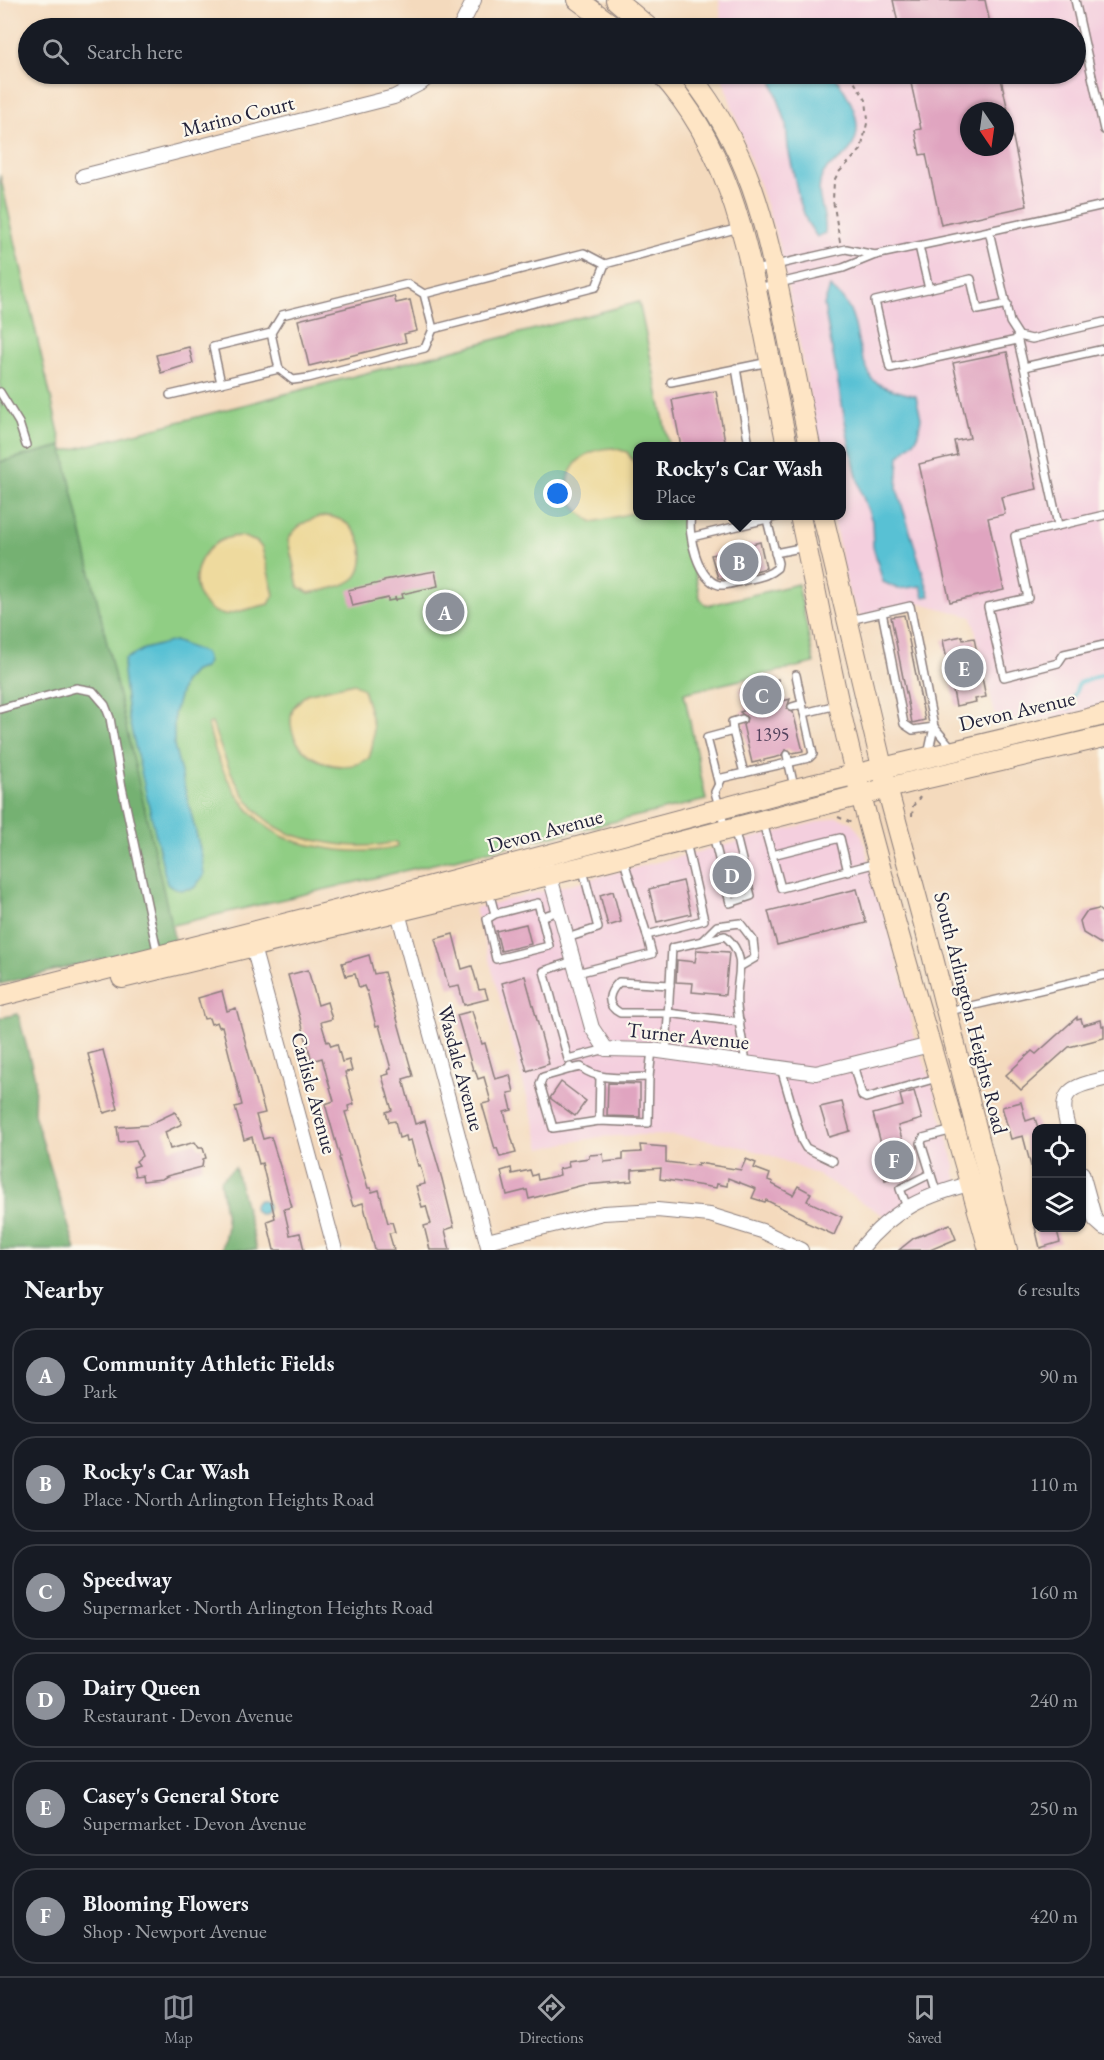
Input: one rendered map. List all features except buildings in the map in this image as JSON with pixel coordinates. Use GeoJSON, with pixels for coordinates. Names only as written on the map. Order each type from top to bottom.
{"type":"FeatureCollection","features":[{"type":"Feature","properties":{"kind":"main road"},"geometry":{"type":"LineString","coordinates":[[578,0],[602,18]]}},
{"type":"Feature","properties":{"kind":"main road"},"geometry":{"type":"LineString","coordinates":[[616,0],[637,18]]}},
{"type":"Feature","properties":{"kind":"main road"},"geometry":{"type":"LineString","coordinates":[[669,84],[710,146],[730,189],[742,227],[754,279],[786,442]]}},
{"type":"Feature","properties":{"kind":"main road"},"geometry":{"type":"LineString","coordinates":[[696,84],[718,117],[748,175],[763,218],[809,442]]}},
{"type":"Feature","properties":{"kind":"main road","name":"South Arlington Heights Road"},"geometry":{"type":"LineString","coordinates":[[801,520],[822,628],[860,795],[910,980],[955,1129],[980,1182],[1007,1250]]}},
{"type":"Feature","properties":{"kind":"main road","name":"South Arlington Heights Road"},"geometry":{"type":"LineString","coordinates":[[824,520],[887,788],[947,1012],[980,1182],[989,1250]]}},
{"type":"Feature","properties":{"kind":"main road","name":"Devon Avenue"},"geometry":{"type":"LineString","coordinates":[[160,962],[253,947],[544,856],[795,789],[1104,715]]}},
{"type":"Feature","properties":{"kind":"main road","name":"Devon Avenue"},"geometry":{"type":"LineString","coordinates":[[0,996],[160,962],[395,903],[489,890],[887,788],[1103,740]]}},
{"type":"Feature","properties":{"kind":"main road"},"geometry":{"type":"LineString","coordinates":[[0,1009],[160,962]]}},
{"type":"Feature","properties":{"kind":"street"},"geometry":{"type":"LineString","coordinates":[[465,18],[474,0]]}},
{"type":"Feature","properties":{"kind":"street","name":"Marino Court"},"geometry":{"type":"LineString","coordinates":[[83,176],[394,97],[419,84]]}},
{"type":"Feature","properties":{"kind":"street","name":"Turner Avenue"},"geometry":{"type":"LineString","coordinates":[[544,856],[592,1028],[606,1049],[659,1051],[816,1073],[930,1045]]}},
{"type":"Feature","properties":{"kind":"street","name":"Wasdale Avenue"},"geometry":{"type":"LineString","coordinates":[[395,903],[488,1245]]}},
{"type":"Feature","properties":{"kind":"street","name":"Carlisle Avenue"},"geometry":{"type":"LineString","coordinates":[[253,947],[335,1250]]}},
{"type":"Feature","properties":{"kind":"street"},"geometry":{"type":"LineString","coordinates":[[1067,1124],[1063,1102],[1066,1096],[1080,1085],[1104,1079]]}},
{"type":"Feature","properties":{"kind":"street"},"geometry":{"type":"LineString","coordinates":[[1083,1178],[1095,1220],[1104,1228]]}},
{"type":"Feature","properties":{"kind":"street"},"geometry":{"type":"LineString","coordinates":[[860,1250],[889,1219],[907,1207],[937,1194],[980,1182]]}},
{"type":"Feature","properties":{"kind":"street"},"geometry":{"type":"LineString","coordinates":[[488,1245],[603,1213],[657,1210],[710,1215],[762,1231],[801,1250]]}},
{"type":"Feature","properties":{"kind":"lane"},"geometry":{"type":"LineString","coordinates":[[1075,0],[1079,18]]}},
{"type":"Feature","properties":{"kind":"lane"},"geometry":{"type":"LineString","coordinates":[[1086,49],[1104,130]]}},
{"type":"Feature","properties":{"kind":"lane"},"geometry":{"type":"LineString","coordinates":[[754,279],[843,268],[875,255],[1104,205]]}},
{"type":"Feature","properties":{"kind":"lane"},"geometry":{"type":"LineString","coordinates":[[424,294],[584,253],[605,264],[742,227]]}},
{"type":"Feature","properties":{"kind":"lane"},"geometry":{"type":"LineString","coordinates":[[989,231],[1010,322],[1020,336],[1032,339],[1104,322]]}},
{"type":"Feature","properties":{"kind":"lane"},"geometry":{"type":"LineString","coordinates":[[919,246],[929,289]]}},
{"type":"Feature","properties":{"kind":"lane"},"geometry":{"type":"LineString","coordinates":[[754,279],[776,275],[846,249],[875,255]]}},
{"type":"Feature","properties":{"kind":"lane"},"geometry":{"type":"LineString","coordinates":[[433,329],[596,287],[605,264]]}},
{"type":"Feature","properties":{"kind":"lane"},"geometry":{"type":"LineString","coordinates":[[1007,304],[978,310],[971,279],[875,301],[890,368],[1017,340]]}},
{"type":"Feature","properties":{"kind":"lane"},"geometry":{"type":"LineString","coordinates":[[408,284],[424,294],[433,329],[425,348],[293,380],[279,369],[271,333],[282,315],[408,284]]}},
{"type":"Feature","properties":{"kind":"lane"},"geometry":{"type":"LineString","coordinates":[[1015,329],[1058,525]]}},
{"type":"Feature","properties":{"kind":"lane"},"geometry":{"type":"LineString","coordinates":[[221,383],[213,347],[271,333]]}},
{"type":"Feature","properties":{"kind":"lane"},"geometry":{"type":"LineString","coordinates":[[1023,367],[1104,349]]}},
{"type":"Feature","properties":{"kind":"lane"},"geometry":{"type":"LineString","coordinates":[[671,382],[770,362]]}},
{"type":"Feature","properties":{"kind":"lane"},"geometry":{"type":"LineString","coordinates":[[736,368],[748,442]]}},
{"type":"Feature","properties":{"kind":"lane"},"geometry":{"type":"LineString","coordinates":[[170,395],[279,369]]}},
{"type":"Feature","properties":{"kind":"lane"},"geometry":{"type":"LineString","coordinates":[[0,392],[19,423],[26,445]]}},
{"type":"Feature","properties":{"kind":"lane"},"geometry":{"type":"LineString","coordinates":[[1104,515],[1015,536],[1028,598],[988,607],[1004,677],[1058,663],[1064,654],[1104,645]]}},
{"type":"Feature","properties":{"kind":"lane"},"geometry":{"type":"LineString","coordinates":[[691,520],[692,537],[699,565],[707,579],[721,585],[771,573],[777,568],[778,563],[768,520]]}},
{"type":"Feature","properties":{"kind":"lane"},"geometry":{"type":"LineString","coordinates":[[692,537],[756,520]]}},
{"type":"Feature","properties":{"kind":"lane"},"geometry":{"type":"LineString","coordinates":[[775,553],[807,547]]}},
{"type":"Feature","properties":{"kind":"lane"},"geometry":{"type":"LineString","coordinates":[[848,621],[910,606],[934,727],[928,757]]}},
{"type":"Feature","properties":{"kind":"lane"},"geometry":{"type":"LineString","coordinates":[[882,612],[904,724],[914,730],[934,727]]}},
{"type":"Feature","properties":{"kind":"lane"},"geometry":{"type":"LineString","coordinates":[[724,829],[751,896],[730,903],[724,829],[715,792],[722,778],[768,764],[788,763],[809,758],[813,754],[796,675]]}},
{"type":"Feature","properties":{"kind":"lane"},"geometry":{"type":"LineString","coordinates":[[0,709],[76,688],[93,691],[105,705],[110,718],[122,787],[160,962]]}},
{"type":"Feature","properties":{"kind":"lane"},"geometry":{"type":"LineString","coordinates":[[792,707],[802,704]]}},
{"type":"Feature","properties":{"kind":"lane"},"geometry":{"type":"LineString","coordinates":[[804,713],[839,704]]}},
{"type":"Feature","properties":{"kind":"lane"},"geometry":{"type":"LineString","coordinates":[[742,719],[732,722],[744,773]]}},
{"type":"Feature","properties":{"kind":"lane"},"geometry":{"type":"LineString","coordinates":[[934,727],[954,750]]}},
{"type":"Feature","properties":{"kind":"lane"},"geometry":{"type":"LineString","coordinates":[[719,785],[707,738],[734,731]]}},
{"type":"Feature","properties":{"kind":"lane"},"geometry":{"type":"LineString","coordinates":[[787,755],[795,789]]}},
{"type":"Feature","properties":{"kind":"lane"},"geometry":{"type":"LineString","coordinates":[[762,820],[781,888],[848,872],[878,862]]}},
{"type":"Feature","properties":{"kind":"lane"},"geometry":{"type":"LineString","coordinates":[[772,855],[840,838],[848,872]]}},
{"type":"Feature","properties":{"kind":"lane"},"geometry":{"type":"LineString","coordinates":[[647,935],[704,920],[686,839]]}},
{"type":"Feature","properties":{"kind":"lane"},"geometry":{"type":"LineString","coordinates":[[571,1069],[544,971],[652,954],[622,856]]}},
{"type":"Feature","properties":{"kind":"lane"},"geometry":{"type":"LineString","coordinates":[[567,938],[598,928],[582,867]]}},
{"type":"Feature","properties":{"kind":"lane"},"geometry":{"type":"LineString","coordinates":[[489,890],[495,914]]}},
{"type":"Feature","properties":{"kind":"lane"},"geometry":{"type":"LineString","coordinates":[[538,903],[549,946],[496,959],[487,919],[495,914],[538,903]]}},
{"type":"Feature","properties":{"kind":"lane"},"geometry":{"type":"LineString","coordinates":[[542,917],[559,911]]}},
{"type":"Feature","properties":{"kind":"lane"},"geometry":{"type":"LineString","coordinates":[[702,941],[717,926],[740,923],[753,940],[755,958],[741,966]]}},
{"type":"Feature","properties":{"kind":"lane"},"geometry":{"type":"LineString","coordinates":[[649,1077],[600,1076],[588,1073],[581,1067],[543,1077],[540,1084],[553,1128],[599,1122],[648,1123],[649,1077],[659,1051],[668,1013],[672,948],[725,936],[735,945],[741,966],[737,1004],[746,1062]]}},
{"type":"Feature","properties":{"kind":"lane"},"geometry":{"type":"LineString","coordinates":[[947,1012],[1104,975]]}},
{"type":"Feature","properties":{"kind":"lane"},"geometry":{"type":"LineString","coordinates":[[670,985],[619,982],[610,991],[609,1001],[613,1009],[620,1012],[668,1013],[740,1022]]}},
{"type":"Feature","properties":{"kind":"lane"},"geometry":{"type":"LineString","coordinates":[[568,1059],[606,1049]]}},
{"type":"Feature","properties":{"kind":"lane"},"geometry":{"type":"LineString","coordinates":[[853,1064],[862,1096],[866,1098],[940,1078]]}},
{"type":"Feature","properties":{"kind":"lane"},"geometry":{"type":"LineString","coordinates":[[781,1068],[802,1141],[806,1148],[833,1161]]}},
{"type":"Feature","properties":{"kind":"lane"},"geometry":{"type":"LineString","coordinates":[[599,1122],[600,1076]]}},
{"type":"Feature","properties":{"kind":"lane"},"geometry":{"type":"LineString","coordinates":[[937,1194],[921,1143],[923,1138],[955,1129]]}},
{"type":"Feature","properties":{"kind":"lane"},"geometry":{"type":"LineString","coordinates":[[907,1207],[900,1189],[930,1174]]}},
{"type":"Feature","properties":{"kind":"path"},"geometry":{"type":"LineString","coordinates":[[841,243],[833,200],[834,181],[838,173],[861,150],[868,119],[866,100],[856,84]]}},
{"type":"Feature","properties":{"kind":"path"},"geometry":{"type":"LineString","coordinates":[[912,823],[913,806],[923,794]]}},
{"type":"Feature","properties":{"kind":"path"},"geometry":{"type":"LineString","coordinates":[[837,817],[844,818],[857,828]]}},
{"type":"Feature","properties":{"kind":"shaded area"},"geometry":{"type":"Polygon","coordinates":[[[719,0],[1104,0],[1104,706],[1058,717],[997,724],[972,617],[921,603],[860,617],[848,590],[834,520],[846,520],[846,442],[819,442],[779,243],[724,84],[1086,84],[1086,18],[721,18],[719,0]]]}},
{"type":"Feature","properties":{"kind":"shaded area"},"geometry":{"type":"Polygon","coordinates":[[[837,817],[851,822],[862,836],[911,1012],[913,1033],[931,1080],[959,1187],[889,1219],[822,1177],[770,1155],[731,1144],[682,1136],[642,1135],[599,1137],[541,1148],[475,908],[837,817]]]}},
{"type":"Feature","properties":{"kind":"green space"},"geometry":{"type":"Polygon","coordinates":[[[678,84],[685,84],[699,100],[731,159],[678,84]]]}},
{"type":"Feature","properties":{"kind":"green space"},"geometry":{"type":"Polygon","coordinates":[[[0,175],[62,446],[0,462],[0,175]]]}},
{"type":"Feature","properties":{"kind":"green space"},"geometry":{"type":"Polygon","coordinates":[[[639,302],[668,442],[633,442],[633,520],[684,520],[700,598],[705,604],[710,605],[798,584],[814,663],[684,693],[706,800],[160,928],[51,455],[639,302]]]}},
{"type":"Feature","properties":{"kind":"green space"},"geometry":{"type":"Polygon","coordinates":[[[62,446],[175,941],[0,984],[0,462],[62,446]]]}},
{"type":"Feature","properties":{"kind":"green space"},"geometry":{"type":"Polygon","coordinates":[[[18,1014],[35,1078],[34,1114],[76,1250],[0,1250],[0,1018],[18,1014]]]}},
{"type":"Feature","properties":{"kind":"green space"},"geometry":{"type":"Polygon","coordinates":[[[235,1167],[257,1250],[222,1250],[227,1226],[220,1180],[235,1167]]]}},
{"type":"Feature","properties":{"kind":"sand"},"geometry":{"type":"Polygon","coordinates":[[[613,448],[627,452],[633,461],[633,513],[593,522],[580,513],[572,501],[568,489],[569,477],[574,466],[583,457],[596,451],[613,448]]]}},
{"type":"Feature","properties":{"kind":"sand"},"geometry":{"type":"Polygon","coordinates":[[[326,516],[342,521],[354,531],[359,538],[363,554],[362,565],[357,576],[344,585],[309,593],[298,586],[288,540],[304,523],[326,516]]]}},
{"type":"Feature","properties":{"kind":"sand"},"geometry":{"type":"Polygon","coordinates":[[[241,536],[257,542],[262,548],[274,595],[269,604],[224,615],[209,608],[200,598],[196,585],[197,571],[202,558],[211,547],[225,539],[241,536]]]}},
{"type":"Feature","properties":{"kind":"sand"},"geometry":{"type":"Polygon","coordinates":[[[354,683],[363,689],[372,723],[373,739],[369,758],[356,764],[342,766],[327,764],[302,749],[294,737],[291,723],[293,708],[306,694],[354,683]]]}},
{"type":"Feature","properties":{"kind":"sand"},"geometry":{"type":"Polygon","coordinates":[[[212,723],[230,770],[246,799],[269,822],[297,836],[339,845],[377,845],[396,842],[398,847],[360,852],[331,849],[291,840],[267,827],[243,803],[225,773],[212,740],[208,724],[212,723]]]}},
{"type":"Feature","properties":{"kind":"water"},"geometry":{"type":"Polygon","coordinates":[[[773,84],[840,84],[855,112],[857,133],[854,144],[843,157],[824,172],[822,177],[819,189],[825,233],[817,237],[807,222],[799,199],[788,148],[786,123],[773,84]]]}},
{"type":"Feature","properties":{"kind":"water"},"geometry":{"type":"Polygon","coordinates":[[[830,287],[840,296],[852,315],[862,355],[872,379],[886,388],[916,396],[921,418],[917,438],[899,456],[897,489],[930,596],[924,597],[921,586],[898,589],[883,582],[873,547],[872,521],[861,492],[850,448],[829,333],[824,305],[830,287]]]}},
{"type":"Feature","properties":{"kind":"water"},"geometry":{"type":"Polygon","coordinates":[[[174,641],[205,653],[208,662],[204,668],[194,671],[183,683],[174,714],[174,745],[202,857],[204,875],[194,888],[180,890],[167,884],[128,716],[123,672],[125,659],[144,649],[174,641]]]}},
{"type":"Feature","properties":{"kind":"water"},"geometry":{"type":"Polygon","coordinates":[[[258,1200],[264,1200],[268,1207],[264,1214],[258,1214],[254,1210],[254,1204],[258,1200]]]}},
{"type":"Feature","properties":{"kind":"waterway"},"geometry":{"type":"LineString","coordinates":[[1069,708],[1079,683],[1104,674]]}},
{"type":"Feature","properties":{"kind":"place","name":"Rocky's Car Wash"},"geometry":{"type":"Point","coordinates":[739,562]}},
{"type":"Feature","properties":{"kind":"place","name":"Community Athletic Fields"},"geometry":{"type":"Point","coordinates":[445,612]}},
{"type":"Feature","properties":{"kind":"place","name":"Casey's General Store"},"geometry":{"type":"Point","coordinates":[964,668]}},
{"type":"Feature","properties":{"kind":"place","name":"Speedway"},"geometry":{"type":"Point","coordinates":[762,695]}},
{"type":"Feature","properties":{"kind":"place","name":"Dairy Queen"},"geometry":{"type":"Point","coordinates":[732,875]}},
{"type":"Feature","properties":{"kind":"place","name":"Blooming Flowers"},"geometry":{"type":"Point","coordinates":[894,1160]}}]}
